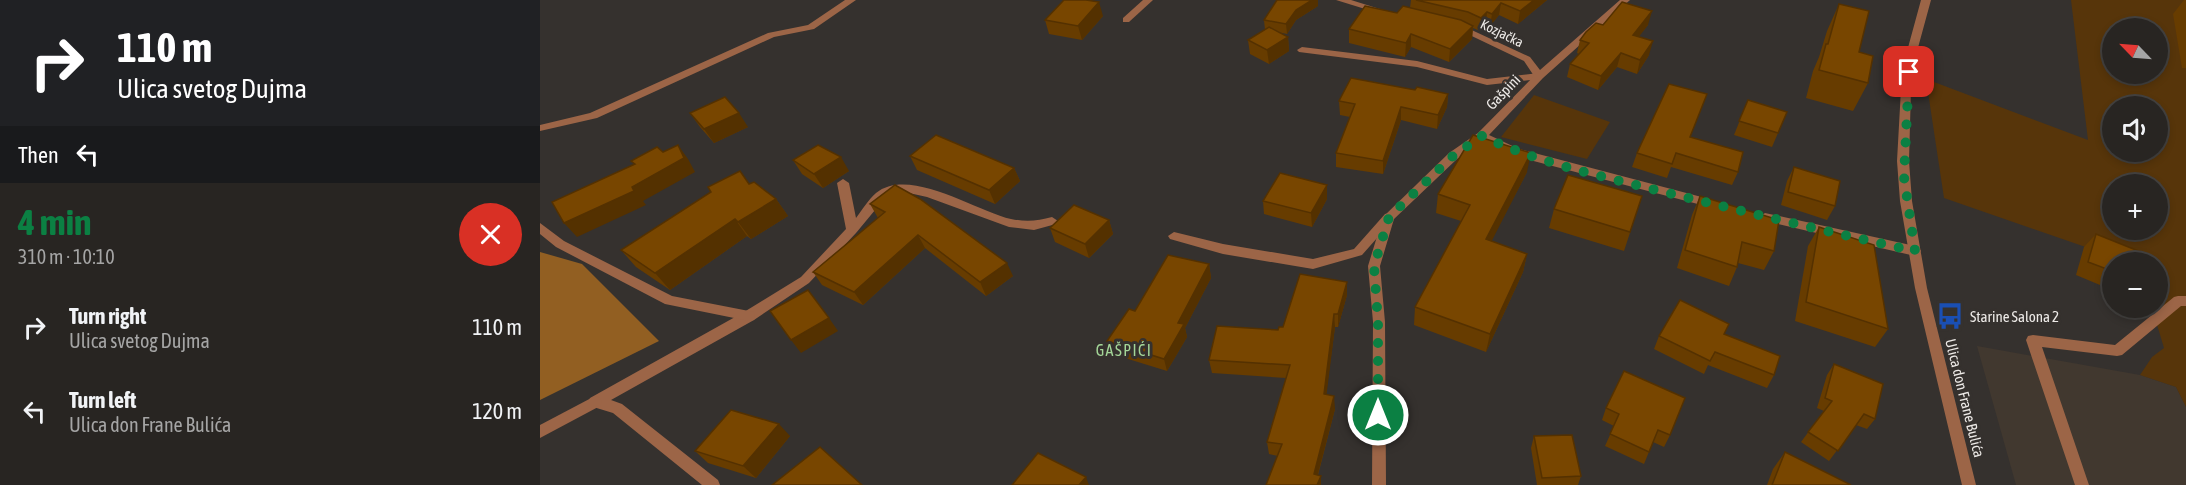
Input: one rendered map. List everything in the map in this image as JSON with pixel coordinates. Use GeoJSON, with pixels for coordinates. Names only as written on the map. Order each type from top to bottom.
{"type":"FeatureCollection","features":[{"type":"Feature","properties":{"kind":"street"},"geometry":{"type":"LineString","coordinates":[[540,128],[593,116],[771,35],[811,27],[851,0]]}},
{"type":"Feature","properties":{"kind":"street"},"geometry":{"type":"LineString","coordinates":[[1126,20],[1148,0]]}},
{"type":"Feature","properties":{"kind":"street"},"geometry":{"type":"LineString","coordinates":[[1341,0],[1388,12]]}},
{"type":"Feature","properties":{"kind":"street","name":"Gašpini"},"geometry":{"type":"LineString","coordinates":[[1378,485],[1378,322],[1374,266],[1389,217],[1453,156],[1482,136],[1539,76],[1625,0]]}},
{"type":"Feature","properties":{"kind":"street","name":"Ulica don Frane Bulića"},"geometry":{"type":"LineString","coordinates":[[1926,0],[1911,55],[1906,89],[1904,177],[1921,288],[1969,485]]}},
{"type":"Feature","properties":{"kind":"street","name":"Kozjačka"},"geometry":{"type":"LineString","coordinates":[[1452,27],[1463,29],[1527,59],[1539,76]]}},
{"type":"Feature","properties":{"kind":"street"},"geometry":{"type":"LineString","coordinates":[[1302,50],[1418,64],[1487,82],[1539,76]]}},
{"type":"Feature","properties":{"kind":"street"},"geometry":{"type":"LineString","coordinates":[[1482,136],[1515,152],[1728,208]]}},
{"type":"Feature","properties":{"kind":"street"},"geometry":{"type":"LineString","coordinates":[[843,183],[852,230]]}},
{"type":"Feature","properties":{"kind":"street"},"geometry":{"type":"LineString","coordinates":[[540,432],[749,316],[805,280],[881,195],[899,187],[928,193],[1009,223],[1034,226],[1052,221]]}},
{"type":"Feature","properties":{"kind":"street"},"geometry":{"type":"LineString","coordinates":[[1750,213],[1915,251]]}},
{"type":"Feature","properties":{"kind":"street"},"geometry":{"type":"LineString","coordinates":[[1174,236],[1233,251],[1313,264],[1358,252],[1389,217]]}},
{"type":"Feature","properties":{"kind":"street"},"geometry":{"type":"LineString","coordinates":[[540,227],[560,244],[669,300],[749,316]]}},
{"type":"Feature","properties":{"kind":"street"},"geometry":{"type":"LineString","coordinates":[[2082,485],[2033,340],[2117,351],[2178,301],[2186,301]]}},
{"type":"Feature","properties":{"kind":"street"},"geometry":{"type":"LineString","coordinates":[[595,402],[617,408],[713,485]]}},
{"type":"Feature","properties":{"kind":"shaded area"},"geometry":{"type":"Polygon","coordinates":[[[2071,0],[2186,0],[2186,407],[2176,387],[2140,375],[2152,357],[2164,348],[2155,318],[2168,318],[2168,252],[2102,253],[1944,198],[1926,79],[2088,140],[2071,0]]]}},
{"type":"Feature","properties":{"kind":"shaded area"},"geometry":{"type":"Polygon","coordinates":[[[1534,95],[1610,122],[1587,159],[1501,137],[1534,95]]]}},
{"type":"Feature","properties":{"kind":"shaded area"},"geometry":{"type":"Polygon","coordinates":[[[540,252],[582,264],[659,341],[540,400],[540,252]]]}},
{"type":"Feature","properties":{"kind":"shaded area"},"geometry":{"type":"Polygon","coordinates":[[[1977,346],[2140,375],[2176,387],[2186,407],[2186,485],[2016,485],[1977,346]]]}},
{"type":"Feature","properties":{"kind":"building"},"geometry":{"type":"Polygon","coordinates":[[[1064,0],[1099,2],[1078,26],[1045,20],[1064,0]]]}},
{"type":"Feature","properties":{"kind":"building"},"geometry":{"type":"Polygon","coordinates":[[[1277,0],[1312,0],[1296,10],[1286,24],[1264,20],[1277,0]]]}},
{"type":"Feature","properties":{"kind":"building"},"geometry":{"type":"Polygon","coordinates":[[[1416,0],[1534,0],[1520,11],[1501,3],[1492,14],[1487,12],[1481,18],[1468,12],[1416,0]]]}},
{"type":"Feature","properties":{"kind":"building"},"geometry":{"type":"Polygon","coordinates":[[[1622,2],[1652,11],[1633,35],[1653,41],[1640,60],[1621,53],[1601,76],[1570,64],[1589,43],[1580,40],[1586,32],[1596,23],[1603,25],[1622,2]]]}},
{"type":"Feature","properties":{"kind":"building"},"geometry":{"type":"Polygon","coordinates":[[[1839,4],[1869,11],[1859,52],[1873,56],[1868,83],[1819,70],[1839,4]]]}},
{"type":"Feature","properties":{"kind":"building"},"geometry":{"type":"Polygon","coordinates":[[[1365,6],[1397,13],[1403,6],[1461,20],[1473,26],[1450,49],[1411,34],[1406,43],[1349,29],[1365,6]]]}},
{"type":"Feature","properties":{"kind":"building"},"geometry":{"type":"Polygon","coordinates":[[[1269,27],[1288,37],[1267,50],[1248,40],[1269,27]]]}},
{"type":"Feature","properties":{"kind":"building"},"geometry":{"type":"Polygon","coordinates":[[[1351,78],[1415,90],[1417,87],[1448,94],[1438,115],[1401,107],[1383,161],[1336,153],[1355,104],[1339,101],[1351,78]]]}},
{"type":"Feature","properties":{"kind":"building"},"geometry":{"type":"Polygon","coordinates":[[[1669,84],[1707,94],[1690,137],[1743,152],[1738,172],[1676,153],[1672,164],[1637,153],[1669,84]]]}},
{"type":"Feature","properties":{"kind":"building"},"geometry":{"type":"Polygon","coordinates":[[[725,97],[739,113],[704,129],[690,113],[725,97]]]}},
{"type":"Feature","properties":{"kind":"building"},"geometry":{"type":"Polygon","coordinates":[[[1748,100],[1787,112],[1778,133],[1739,121],[1748,100]]]}},
{"type":"Feature","properties":{"kind":"building"},"geometry":{"type":"Polygon","coordinates":[[[936,135],[1014,168],[989,190],[910,156],[936,135]]]}},
{"type":"Feature","properties":{"kind":"building"},"geometry":{"type":"Polygon","coordinates":[[[1473,135],[1531,153],[1486,239],[1527,254],[1490,334],[1415,307],[1470,205],[1438,194],[1473,135]]]}},
{"type":"Feature","properties":{"kind":"building"},"geometry":{"type":"Polygon","coordinates":[[[678,145],[684,158],[632,187],[634,191],[564,223],[552,202],[635,164],[631,161],[657,147],[663,152],[678,145]]]}},
{"type":"Feature","properties":{"kind":"building"},"geometry":{"type":"Polygon","coordinates":[[[818,145],[841,157],[814,174],[793,160],[818,145]]]}},
{"type":"Feature","properties":{"kind":"building"},"geometry":{"type":"Polygon","coordinates":[[[1794,167],[1840,181],[1835,206],[1788,192],[1794,167]]]}},
{"type":"Feature","properties":{"kind":"building"},"geometry":{"type":"Polygon","coordinates":[[[740,171],[749,184],[754,182],[776,199],[738,222],[735,219],[655,273],[621,250],[711,192],[708,187],[740,171]]]}},
{"type":"Feature","properties":{"kind":"building"},"geometry":{"type":"Polygon","coordinates":[[[1280,173],[1327,185],[1311,213],[1263,201],[1280,173]]]}},
{"type":"Feature","properties":{"kind":"building"},"geometry":{"type":"Polygon","coordinates":[[[1568,175],[1642,196],[1630,232],[1554,209],[1568,175]]]}},
{"type":"Feature","properties":{"kind":"building"},"geometry":{"type":"Polygon","coordinates":[[[895,185],[920,199],[1007,263],[980,282],[918,235],[854,292],[813,272],[885,212],[870,204],[895,185]]]}},
{"type":"Feature","properties":{"kind":"building"},"geometry":{"type":"Polygon","coordinates":[[[1700,196],[1779,220],[1774,251],[1742,242],[1737,267],[1685,250],[1700,196]]]}},
{"type":"Feature","properties":{"kind":"building"},"geometry":{"type":"Polygon","coordinates":[[[1074,205],[1109,220],[1085,244],[1050,228],[1074,205]]]}},
{"type":"Feature","properties":{"kind":"building"},"geometry":{"type":"Polygon","coordinates":[[[1819,227],[1874,245],[1888,329],[1806,302],[1819,227]]]}},
{"type":"Feature","properties":{"kind":"building"},"geometry":{"type":"Polygon","coordinates":[[[2096,234],[2102,236],[2102,240],[2111,240],[2141,252],[2102,252],[2102,267],[2088,262],[2096,234]]]}},
{"type":"Feature","properties":{"kind":"building"},"geometry":{"type":"Polygon","coordinates":[[[1168,255],[1209,264],[1178,323],[1184,324],[1164,359],[1107,341],[1129,309],[1135,311],[1168,255]]]}},
{"type":"Feature","properties":{"kind":"building"},"geometry":{"type":"Polygon","coordinates":[[[1300,274],[1347,282],[1338,314],[1334,314],[1324,394],[1334,396],[1314,474],[1321,476],[1317,485],[1266,485],[1282,444],[1267,442],[1290,365],[1209,360],[1217,326],[1278,330],[1279,327],[1283,327],[1300,274]]]}},
{"type":"Feature","properties":{"kind":"building"},"geometry":{"type":"Polygon","coordinates":[[[808,290],[829,318],[791,340],[770,311],[808,290]]]}},
{"type":"Feature","properties":{"kind":"building"},"geometry":{"type":"Polygon","coordinates":[[[1680,300],[1729,324],[1724,334],[1780,356],[1774,375],[1715,352],[1710,361],[1659,336],[1680,300]]]}},
{"type":"Feature","properties":{"kind":"building"},"geometry":{"type":"Polygon","coordinates":[[[1834,364],[1883,384],[1875,419],[1864,414],[1838,451],[1808,432],[1832,401],[1825,398],[1834,364]]]}},
{"type":"Feature","properties":{"kind":"building"},"geometry":{"type":"Polygon","coordinates":[[[1624,371],[1685,398],[1670,435],[1658,430],[1649,452],[1610,434],[1619,414],[1606,408],[1624,371]]]}},
{"type":"Feature","properties":{"kind":"building"},"geometry":{"type":"Polygon","coordinates":[[[731,410],[779,424],[743,466],[695,451],[731,410]]]}},
{"type":"Feature","properties":{"kind":"building"},"geometry":{"type":"Polygon","coordinates":[[[1572,435],[1581,476],[1542,478],[1534,436],[1572,435]]]}},
{"type":"Feature","properties":{"kind":"building"},"geometry":{"type":"Polygon","coordinates":[[[820,447],[862,485],[772,485],[820,447]]]}},
{"type":"Feature","properties":{"kind":"building"},"geometry":{"type":"Polygon","coordinates":[[[1785,452],[1851,485],[1772,485],[1785,452]]]}},
{"type":"Feature","properties":{"kind":"building"},"geometry":{"type":"Polygon","coordinates":[[[1038,453],[1086,477],[1079,485],[1012,485],[1038,453]]]}},
{"type":"Feature","properties":{"kind":"place","name":"Starine Salona 2"},"geometry":{"type":"Point","coordinates":[1950,316]}},
{"type":"Feature","properties":{"kind":"district","name":"GAŠPIĆI"},"geometry":{"type":"Point","coordinates":[1124,350]}},
{"type":"Feature","properties":{"kind":"route"},"geometry":{"type":"LineString","coordinates":[[1378,415],[1378,322],[1374,266],[1389,217],[1453,156],[1482,136],[1515,152],[1625,182],[1796,225],[1915,251],[1904,177],[1906,89],[1909,72]]}}]}
